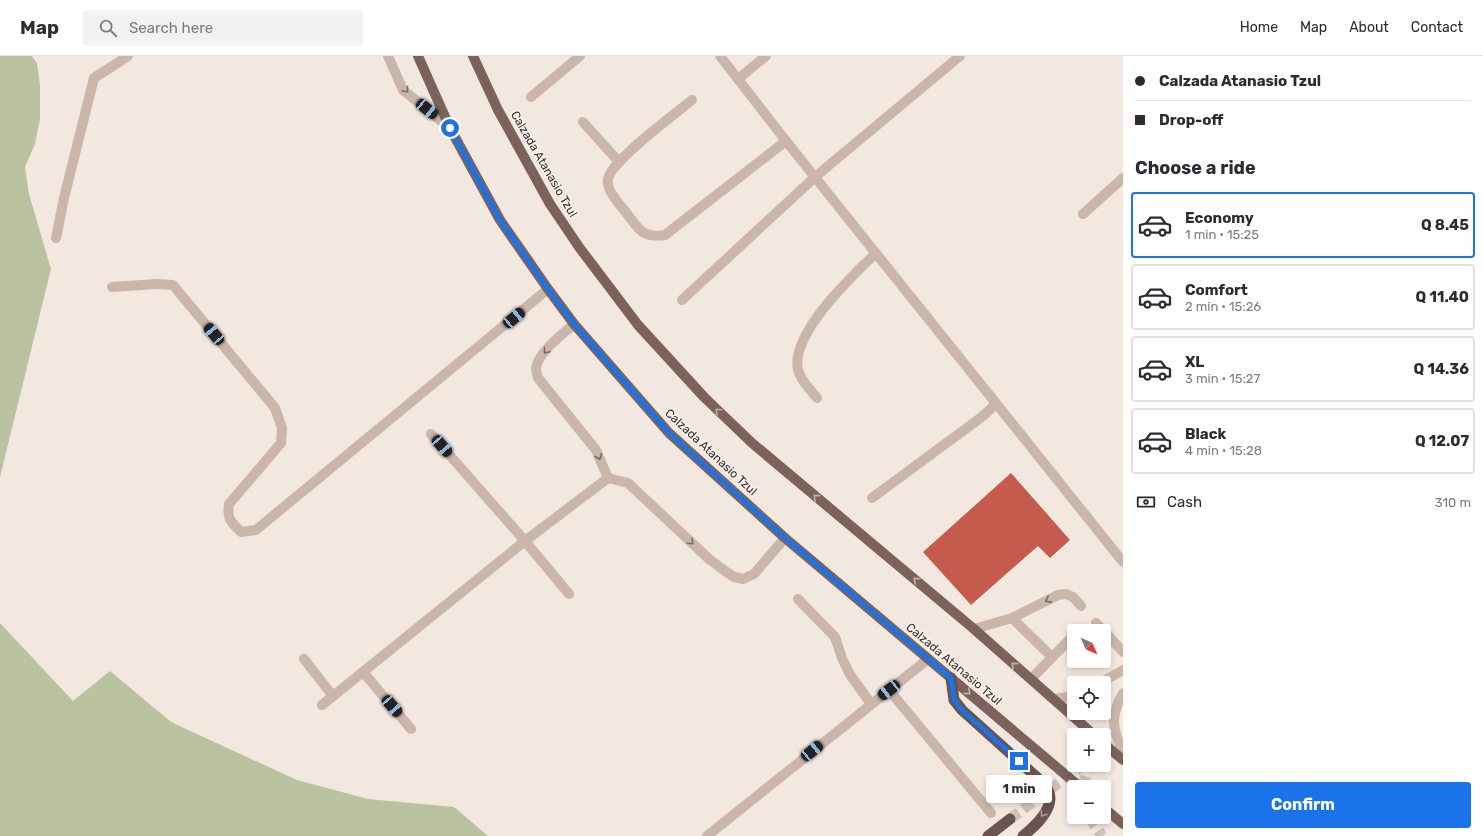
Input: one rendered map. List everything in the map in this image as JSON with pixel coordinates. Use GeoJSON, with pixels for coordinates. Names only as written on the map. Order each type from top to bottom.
{"type":"FeatureCollection","features":[{"type":"Feature","properties":{"kind":"highway"},"geometry":{"type":"LineString","coordinates":[[951,678],[954,700],[962,710],[1047,788],[1050,797],[1047,809],[1036,824],[1023,836]]}},
{"type":"Feature","properties":{"kind":"highway"},"geometry":{"type":"LineString","coordinates":[[988,836],[1010,819]]}},
{"type":"Feature","properties":{"kind":"main road","name":"Calzada Atanasio Tzul"},"geometry":{"type":"LineString","coordinates":[[418,56],[450,128],[500,220],[574,324],[669,433],[785,538],[1072,780]]}},
{"type":"Feature","properties":{"kind":"main road","name":"Calzada Atanasio Tzul"},"geometry":{"type":"LineString","coordinates":[[473,56],[498,110],[550,204],[579,247],[638,325],[704,397],[752,443],[974,629],[1086,728]]}},
{"type":"Feature","properties":{"kind":"main road"},"geometry":{"type":"LineString","coordinates":[[1111,750],[1123,760]]}},
{"type":"Feature","properties":{"kind":"main road"},"geometry":{"type":"LineString","coordinates":[[1111,814],[1123,824]]}},
{"type":"Feature","properties":{"kind":"street"},"geometry":{"type":"LineString","coordinates":[[56,238],[64,198],[94,78],[128,56]]}},
{"type":"Feature","properties":{"kind":"street"},"geometry":{"type":"LineString","coordinates":[[388,56],[404,90],[450,128]]}},
{"type":"Feature","properties":{"kind":"street"},"geometry":{"type":"LineString","coordinates":[[530,97],[580,56]]}},
{"type":"Feature","properties":{"kind":"street"},"geometry":{"type":"LineString","coordinates":[[720,56],[786,141],[1123,562]]}},
{"type":"Feature","properties":{"kind":"street"},"geometry":{"type":"LineString","coordinates":[[738,79],[766,56]]}},
{"type":"Feature","properties":{"kind":"street"},"geometry":{"type":"LineString","coordinates":[[682,300],[815,177],[960,56]]}},
{"type":"Feature","properties":{"kind":"street"},"geometry":{"type":"LineString","coordinates":[[692,100],[619,162],[612,169],[608,179],[610,190],[638,228],[646,235],[665,235],[786,141]]}},
{"type":"Feature","properties":{"kind":"street"},"geometry":{"type":"LineString","coordinates":[[583,122],[619,162]]}},
{"type":"Feature","properties":{"kind":"street"},"geometry":{"type":"LineString","coordinates":[[1083,214],[1123,178]]}},
{"type":"Feature","properties":{"kind":"street"},"geometry":{"type":"LineString","coordinates":[[817,398],[798,372],[797,359],[801,343],[818,316],[842,288],[876,253]]}},
{"type":"Feature","properties":{"kind":"street"},"geometry":{"type":"LineString","coordinates":[[112,287],[157,284],[173,286],[275,408],[282,428],[281,442],[229,504],[228,515],[234,525],[241,532],[256,530],[548,289]]}},
{"type":"Feature","properties":{"kind":"street"},"geometry":{"type":"LineString","coordinates":[[574,324],[551,344],[539,359],[536,368],[538,378],[596,450],[608,478]]}},
{"type":"Feature","properties":{"kind":"street"},"geometry":{"type":"LineString","coordinates":[[872,498],[996,404]]}},
{"type":"Feature","properties":{"kind":"street"},"geometry":{"type":"LineString","coordinates":[[431,434],[525,541],[569,594]]}},
{"type":"Feature","properties":{"kind":"street"},"geometry":{"type":"LineString","coordinates":[[608,478],[628,483],[709,559],[734,577],[743,579],[754,574],[785,538]]}},
{"type":"Feature","properties":{"kind":"street"},"geometry":{"type":"LineString","coordinates":[[322,705],[525,541],[608,478]]}},
{"type":"Feature","properties":{"kind":"street"},"geometry":{"type":"LineString","coordinates":[[974,629],[1012,618],[1058,595],[1066,594],[1073,597],[1082,606]]}},
{"type":"Feature","properties":{"kind":"street"},"geometry":{"type":"LineString","coordinates":[[798,599],[835,637],[849,673],[871,704]]}},
{"type":"Feature","properties":{"kind":"street"},"geometry":{"type":"LineString","coordinates":[[1012,618],[1052,657]]}},
{"type":"Feature","properties":{"kind":"street"},"geometry":{"type":"LineString","coordinates":[[1111,639],[1123,652]]}},
{"type":"Feature","properties":{"kind":"street"},"geometry":{"type":"LineString","coordinates":[[1031,679],[1067,642]]}},
{"type":"Feature","properties":{"kind":"street"},"geometry":{"type":"LineString","coordinates":[[304,659],[333,696]]}},
{"type":"Feature","properties":{"kind":"street"},"geometry":{"type":"LineString","coordinates":[[707,836],[928,659]]}},
{"type":"Feature","properties":{"kind":"street"},"geometry":{"type":"LineString","coordinates":[[1111,677],[1123,670]]}},
{"type":"Feature","properties":{"kind":"street"},"geometry":{"type":"LineString","coordinates":[[363,672],[411,729]]}},
{"type":"Feature","properties":{"kind":"street"},"geometry":{"type":"LineString","coordinates":[[889,690],[992,812]]}},
{"type":"Feature","properties":{"kind":"street"},"geometry":{"type":"LineString","coordinates":[[1123,693],[1114,712],[1115,732],[1123,752]]}},
{"type":"Feature","properties":{"kind":"street"},"geometry":{"type":"LineString","coordinates":[[1054,699],[1067,697]]}},
{"type":"Feature","properties":{"kind":"green space"},"geometry":{"type":"Polygon","coordinates":[[[0,56],[32,56],[37,63],[40,85],[40,119],[35,144],[25,167],[29,194],[51,269],[0,477],[0,56]]]}},
{"type":"Feature","properties":{"kind":"green space"},"geometry":{"type":"Polygon","coordinates":[[[0,623],[73,701],[110,671],[171,722],[297,780],[368,799],[454,807],[488,836],[0,836],[0,623]]]}},
{"type":"Feature","properties":{"kind":"building"},"geometry":{"type":"Polygon","coordinates":[[[1011,473],[1070,540],[1050,558],[1038,546],[971,605],[923,552],[1011,473]]]}},
{"type":"Feature","properties":{"kind":"tunnel"},"geometry":{"type":"LineString","coordinates":[[1111,748],[1123,746]]}},
{"type":"Feature","properties":{"kind":"tunnel"},"geometry":{"type":"LineString","coordinates":[[1010,819],[1074,772]]}},
{"type":"Feature","properties":{"kind":"tunnel"},"geometry":{"type":"LineString","coordinates":[[1085,780],[1088,772]]}},
{"type":"Feature","properties":{"kind":"tunnel"},"geometry":{"type":"LineString","coordinates":[[1094,824],[1102,836]]}},
{"type":"Feature","properties":{"kind":"route"},"geometry":{"type":"LineString","coordinates":[[450,128],[500,220],[548,289],[574,324],[651,414],[669,433],[785,538],[951,678],[954,700],[962,710],[1019,761]]}}]}
